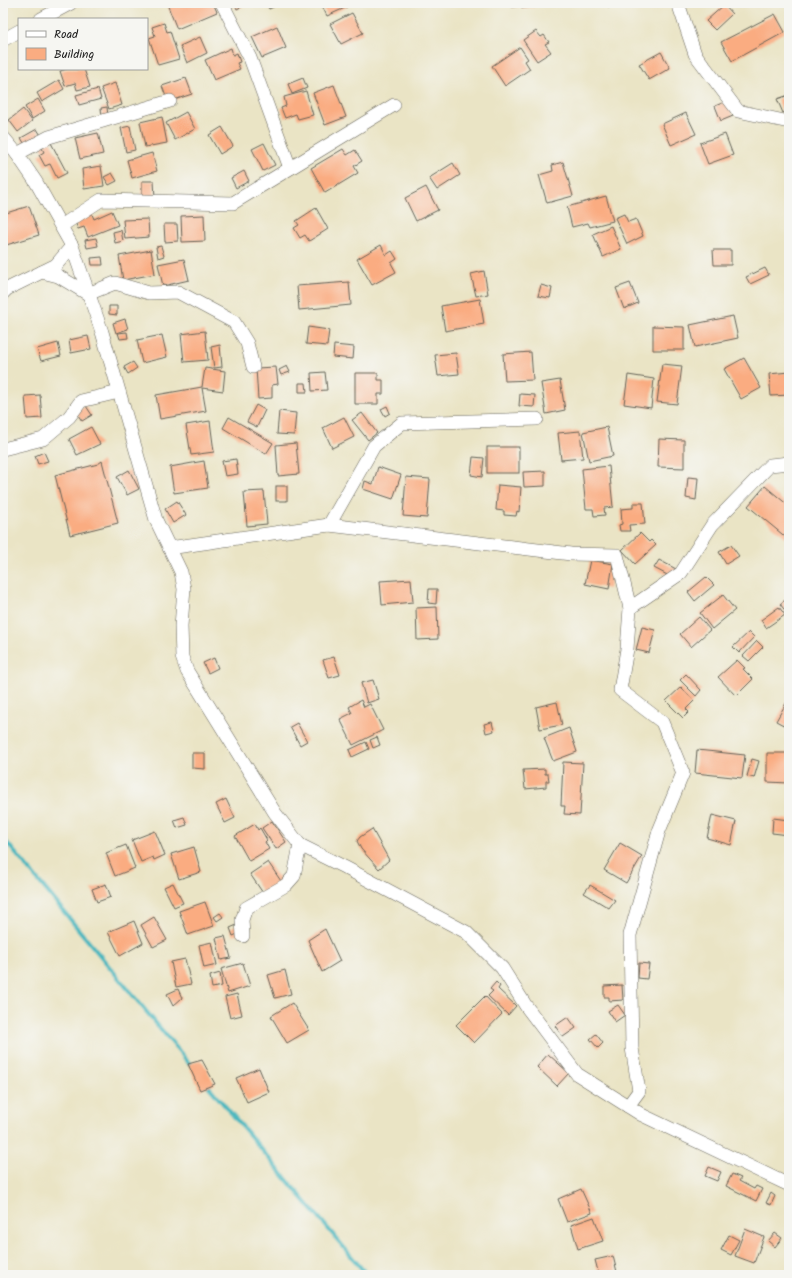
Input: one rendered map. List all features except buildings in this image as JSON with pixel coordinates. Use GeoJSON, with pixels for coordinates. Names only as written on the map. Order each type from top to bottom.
{"type":"FeatureCollection","features":[{"type":"Feature","properties":{"kind":"street"},"geometry":{"type":"LineString","coordinates":[[43,18],[71,3]]}},
{"type":"Feature","properties":{"kind":"street"},"geometry":{"type":"LineString","coordinates":[[222,3],[250,58],[290,168]]}},
{"type":"Feature","properties":{"kind":"street"},"geometry":{"type":"LineString","coordinates":[[678,3],[695,54],[738,111],[789,122]]}},
{"type":"Feature","properties":{"kind":"street"},"geometry":{"type":"LineString","coordinates":[[3,40],[18,32]]}},
{"type":"Feature","properties":{"kind":"street"},"geometry":{"type":"LineString","coordinates":[[18,154],[49,137],[170,101]]}},
{"type":"Feature","properties":{"kind":"street"},"geometry":{"type":"LineString","coordinates":[[60,226],[100,200],[233,203],[394,105]]}},
{"type":"Feature","properties":{"kind":"street"},"geometry":{"type":"LineString","coordinates":[[3,137],[18,154],[36,182],[72,246],[102,332],[156,520],[181,572],[184,589],[181,626],[182,657],[187,671],[275,813],[300,844],[466,932],[502,968],[531,1012],[577,1074],[642,1115],[789,1185]]}},
{"type":"Feature","properties":{"kind":"street"},"geometry":{"type":"LineString","coordinates":[[3,293],[7,289],[56,265],[72,246]]}},
{"type":"Feature","properties":{"kind":"street"},"geometry":{"type":"LineString","coordinates":[[42,272],[58,276],[88,294]]}},
{"type":"Feature","properties":{"kind":"street"},"geometry":{"type":"LineString","coordinates":[[88,294],[115,283],[149,293],[178,292],[234,322],[247,343],[252,367]]}},
{"type":"Feature","properties":{"kind":"street"},"geometry":{"type":"LineString","coordinates":[[3,449],[43,438],[69,417],[81,401],[120,392]]}},
{"type":"Feature","properties":{"kind":"street"},"geometry":{"type":"LineString","coordinates":[[329,525],[374,446],[402,423],[537,419]]}},
{"type":"Feature","properties":{"kind":"street"},"geometry":{"type":"LineString","coordinates":[[630,608],[681,573],[712,525],[770,465],[789,463]]}},
{"type":"Feature","properties":{"kind":"street"},"geometry":{"type":"LineString","coordinates":[[169,548],[329,525],[571,554],[617,555],[630,608],[627,649],[620,690],[662,722],[683,774],[659,831],[630,935],[632,1048],[639,1091],[628,1106]]}},
{"type":"Feature","properties":{"kind":"street"},"geometry":{"type":"LineString","coordinates":[[243,936],[242,920],[246,908],[286,885],[294,876],[300,844]]}},
{"type":"Feature","properties":{"kind":"waterway"},"geometry":{"type":"LineString","coordinates":[[3,838],[193,1068]]}},
{"type":"Feature","properties":{"kind":"waterway"},"geometry":{"type":"LineString","coordinates":[[205,1082],[367,1275]]}}]}
